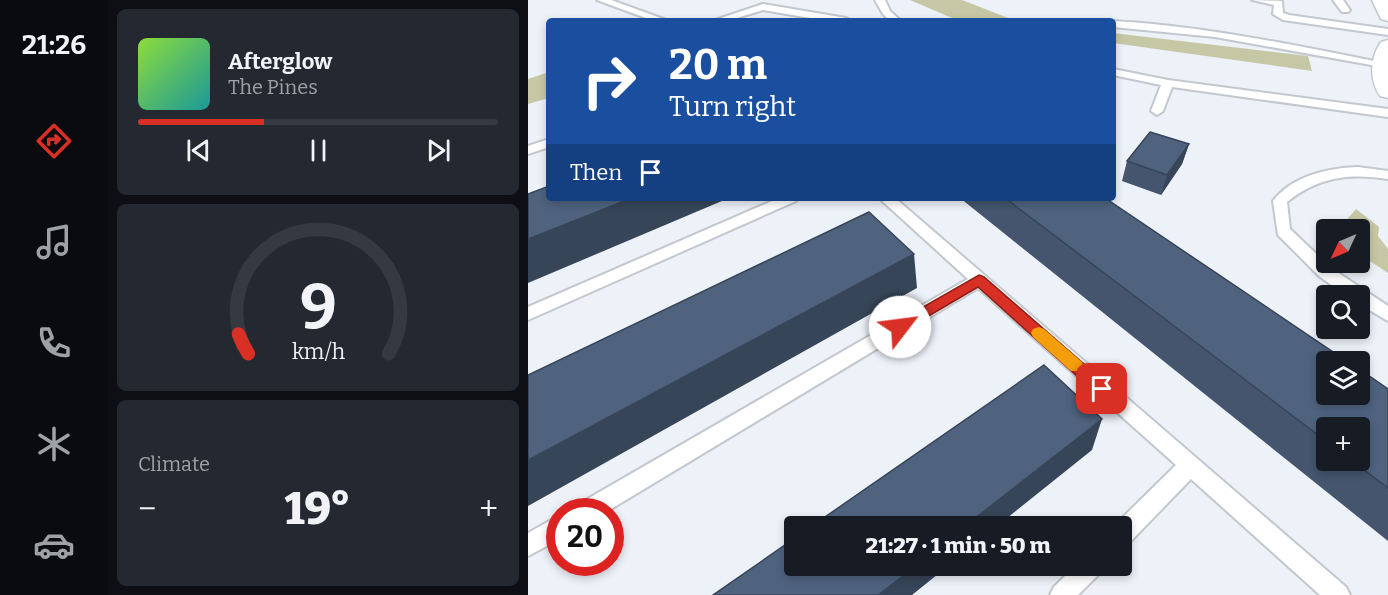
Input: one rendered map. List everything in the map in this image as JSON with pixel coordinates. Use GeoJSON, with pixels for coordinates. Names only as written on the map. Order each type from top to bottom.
{"type":"FeatureCollection","features":[{"type":"Feature","properties":{"kind":"street"},"geometry":{"type":"LineString","coordinates":[[1382,0],[1388,15]]}},
{"type":"Feature","properties":{"kind":"street"},"geometry":{"type":"LineString","coordinates":[[1386,56],[1382,76],[1388,92]]}},
{"type":"Feature","properties":{"kind":"lane"},"geometry":{"type":"LineString","coordinates":[[602,0],[655,18]]}},
{"type":"Feature","properties":{"kind":"lane"},"geometry":{"type":"LineString","coordinates":[[880,0],[885,12],[892,18]]}},
{"type":"Feature","properties":{"kind":"lane"},"geometry":{"type":"LineString","coordinates":[[1257,0],[1279,2],[1278,14],[1287,18],[1388,32]]}},
{"type":"Feature","properties":{"kind":"lane"},"geometry":{"type":"LineString","coordinates":[[1338,0],[1345,10]]}},
{"type":"Feature","properties":{"kind":"lane"},"geometry":{"type":"LineString","coordinates":[[727,18],[764,7],[828,18]]}},
{"type":"Feature","properties":{"kind":"lane"},"geometry":{"type":"LineString","coordinates":[[1116,24],[1164,26],[1386,56]]}},
{"type":"Feature","properties":{"kind":"lane"},"geometry":{"type":"LineString","coordinates":[[1116,73],[1168,83],[1388,113]]}},
{"type":"Feature","properties":{"kind":"lane"},"geometry":{"type":"LineString","coordinates":[[1157,111],[1168,83]]}},
{"type":"Feature","properties":{"kind":"lane"},"geometry":{"type":"LineString","coordinates":[[528,150],[546,144]]}},
{"type":"Feature","properties":{"kind":"lane"},"geometry":{"type":"LineString","coordinates":[[1388,175],[1330,172],[1296,186],[1280,201],[1283,231],[1325,272],[1388,315]]}},
{"type":"Feature","properties":{"kind":"lane"},"geometry":{"type":"LineString","coordinates":[[528,314],[784,201]]}},
{"type":"Feature","properties":{"kind":"lane"},"geometry":{"type":"LineString","coordinates":[[889,201],[1338,595]]}},
{"type":"Feature","properties":{"kind":"lane"},"geometry":{"type":"LineString","coordinates":[[609,498],[979,280]]}},
{"type":"Feature","properties":{"kind":"lane"},"geometry":{"type":"LineString","coordinates":[[1132,524],[1189,466]]}},
{"type":"Feature","properties":{"kind":"lane"},"geometry":{"type":"LineString","coordinates":[[528,545],[546,534]]}},
{"type":"Feature","properties":{"kind":"lane"},"geometry":{"type":"LineString","coordinates":[[1062,595],[1081,576]]}},
{"type":"Feature","properties":{"kind":"green space"},"geometry":{"type":"Polygon","coordinates":[[[910,0],[962,0],[1008,18],[952,18],[910,0]]]}},
{"type":"Feature","properties":{"kind":"green space"},"geometry":{"type":"Polygon","coordinates":[[[1116,33],[1308,56],[1312,71],[1116,43],[1116,33]]]}},
{"type":"Feature","properties":{"kind":"green space"},"geometry":{"type":"Polygon","coordinates":[[[546,73],[546,99],[528,104],[528,79],[546,73]]]}},
{"type":"Feature","properties":{"kind":"green space"},"geometry":{"type":"Polygon","coordinates":[[[1356,209],[1369,219],[1347,219],[1356,209]]]}},
{"type":"Feature","properties":{"kind":"green space"},"geometry":{"type":"Polygon","coordinates":[[[1370,220],[1379,227],[1378,236],[1388,249],[1388,273],[1370,261],[1370,220]]]}},
{"type":"Feature","properties":{"kind":"building"},"geometry":{"type":"Polygon","coordinates":[[[1150,132],[1189,144],[1167,175],[1127,161],[1150,132]]]}},
{"type":"Feature","properties":{"kind":"building"},"geometry":{"type":"Polygon","coordinates":[[[546,187],[546,201],[624,201],[528,239],[528,194],[546,187]]]}},
{"type":"Feature","properties":{"kind":"building"},"geometry":{"type":"Polygon","coordinates":[[[1009,201],[1109,201],[1332,351],[1316,351],[1316,405],[1370,405],[1370,377],[1388,389],[1388,488],[1366,471],[1370,471],[1370,417],[1316,417],[1316,433],[1009,201]]]}},
{"type":"Feature","properties":{"kind":"building"},"geometry":{"type":"Polygon","coordinates":[[[869,212],[914,254],[528,460],[528,375],[869,212]]]}},
{"type":"Feature","properties":{"kind":"building"},"geometry":{"type":"Polygon","coordinates":[[[1044,365],[1102,419],[978,516],[826,516],[1044,365]]]}},
{"type":"Feature","properties":{"kind":"building"},"geometry":{"type":"Polygon","coordinates":[[[784,546],[784,576],[903,576],[878,595],[713,595],[784,546]]]}},
{"type":"Feature","properties":{"kind":"slow traffic"},"geometry":{"type":"LineString","coordinates":[[1039,333],[1077,367]]}},
{"type":"Feature","properties":{"kind":"route"},"geometry":{"type":"LineString","coordinates":[[900,327],[979,280],[1102,389]]}}]}
